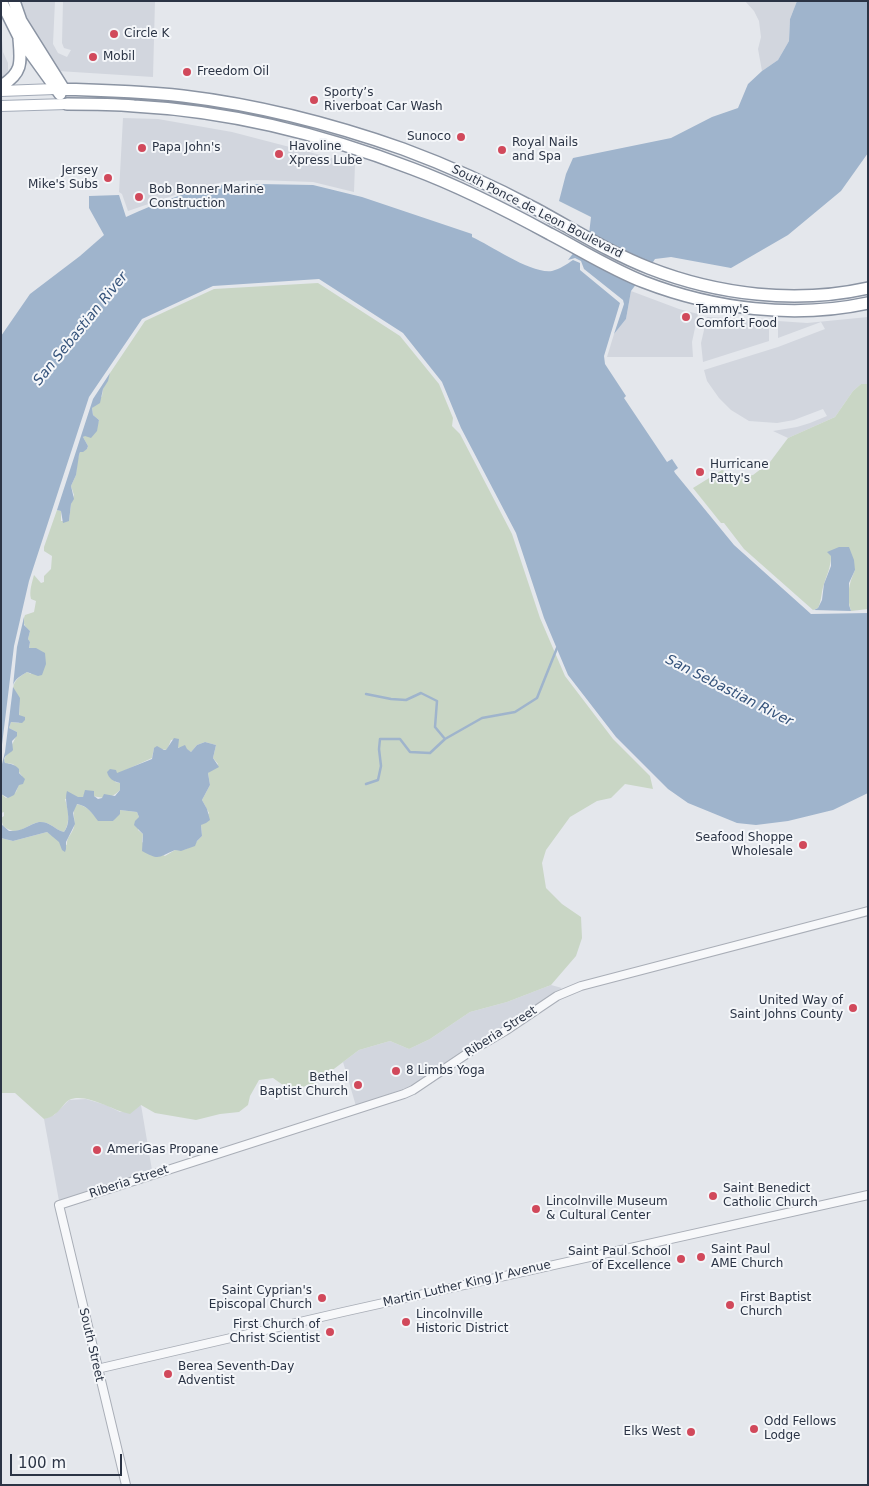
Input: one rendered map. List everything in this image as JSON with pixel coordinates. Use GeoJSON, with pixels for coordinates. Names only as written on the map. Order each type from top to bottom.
{"type":"FeatureCollection","features":[{"type":"Feature","properties":{"kind":"highway"},"geometry":{"type":"LineString","coordinates":[[1,1],[19,37],[60,89]]}},
{"type":"Feature","properties":{"kind":"highway"},"geometry":{"type":"LineString","coordinates":[[14,1],[25,28],[67,104]]}},
{"type":"Feature","properties":{"kind":"highway"},"geometry":{"type":"LineString","coordinates":[[1,86],[17,73],[20,64],[19,37]]}},
{"type":"Feature","properties":{"kind":"highway","name":"South Ponce de Leon Boulevard"},"geometry":{"type":"LineString","coordinates":[[60,89],[142,92],[209,100],[286,114],[360,135],[423,157],[484,183],[647,267],[709,287],[767,295],[818,296],[868,288]]}},
{"type":"Feature","properties":{"kind":"highway","name":"South Ponce de Leon Boulevard"},"geometry":{"type":"LineString","coordinates":[[67,104],[135,106],[196,112],[286,129],[360,150],[446,182],[504,209],[622,272],[649,284],[683,295],[727,305],[774,310],[823,309],[868,303]]}},
{"type":"Feature","properties":{"kind":"main road","name":"South Ponce de Leon Boulevard"},"geometry":{"type":"LineString","coordinates":[[1,91],[60,89]]}},
{"type":"Feature","properties":{"kind":"main road","name":"South Ponce de Leon Boulevard"},"geometry":{"type":"LineString","coordinates":[[1,106],[67,104]]}},
{"type":"Feature","properties":{"kind":"street","name":"Riberia Street"},"geometry":{"type":"LineString","coordinates":[[59,1205],[414,1090],[470,1051],[505,1031],[565,991],[868,911]]}},
{"type":"Feature","properties":{"kind":"street","name":"Martin Luther King Jr Avenue"},"geometry":{"type":"LineString","coordinates":[[97,1369],[868,1194]]}},
{"type":"Feature","properties":{"kind":"street","name":"South Street"},"geometry":{"type":"LineString","coordinates":[[59,1205],[126,1485]]}},
{"type":"Feature","properties":{"kind":"shaded area"},"geometry":{"type":"Polygon","coordinates":[[[18,1],[55,1],[53,44],[58,53],[67,57],[71,50],[64,48],[62,43],[63,1],[155,1],[153,77],[58,71],[25,19],[18,1]]]}},
{"type":"Feature","properties":{"kind":"shaded area"},"geometry":{"type":"Polygon","coordinates":[[[745,1],[797,1],[790,19],[789,41],[778,60],[762,71],[758,49],[761,37],[759,21],[754,11],[745,1]]]}},
{"type":"Feature","properties":{"kind":"shaded area"},"geometry":{"type":"Polygon","coordinates":[[[1,27],[3,52],[8,63],[8,76],[1,79],[1,27]]]}},
{"type":"Feature","properties":{"kind":"shaded area"},"geometry":{"type":"Polygon","coordinates":[[[123,118],[158,119],[232,132],[355,164],[354,192],[313,182],[258,180],[224,182],[198,187],[128,211],[122,194],[119,192],[123,118]]]}},
{"type":"Feature","properties":{"kind":"shaded area"},"geometry":{"type":"Polygon","coordinates":[[[631,291],[698,314],[692,342],[693,357],[607,357],[614,334],[626,319],[631,291]]]}},
{"type":"Feature","properties":{"kind":"shaded area"},"geometry":{"type":"Polygon","coordinates":[[[707,317],[769,320],[769,341],[703,362],[701,343],[707,317]]]}},
{"type":"Feature","properties":{"kind":"shaded area"},"geometry":{"type":"Polygon","coordinates":[[[868,317],[868,384],[861,384],[853,391],[835,417],[788,438],[773,431],[797,427],[827,416],[823,409],[794,420],[777,423],[749,421],[731,410],[719,398],[707,381],[704,370],[778,347],[825,329],[821,322],[778,338],[778,321],[807,323],[868,317]]]}},
{"type":"Feature","properties":{"kind":"shaded area"},"geometry":{"type":"Polygon","coordinates":[[[551,985],[562,988],[503,1028],[466,1048],[411,1086],[356,1106],[343,1062],[359,1050],[390,1041],[409,1049],[430,1039],[470,1012],[507,1002],[551,985]]]}},
{"type":"Feature","properties":{"kind":"shaded area"},"geometry":{"type":"Polygon","coordinates":[[[86,1099],[106,1105],[120,1112],[141,1105],[152,1170],[59,1201],[44,1119],[54,1115],[69,1100],[86,1099]]]}},
{"type":"Feature","properties":{"kind":"green space"},"geometry":{"type":"Polygon","coordinates":[[[318,283],[400,336],[439,384],[453,418],[452,426],[460,434],[512,534],[540,618],[565,676],[613,739],[650,776],[653,789],[625,784],[611,798],[597,801],[570,817],[546,850],[542,863],[546,888],[562,904],[581,917],[582,938],[576,956],[551,985],[507,1002],[470,1012],[430,1039],[409,1049],[390,1041],[359,1050],[314,1084],[290,1090],[273,1078],[259,1080],[250,1096],[248,1105],[239,1112],[220,1114],[196,1120],[155,1113],[141,1105],[130,1114],[91,1100],[76,1098],[69,1100],[54,1115],[44,1119],[15,1093],[1,1093],[1,838],[13,841],[47,832],[67,845],[67,840],[74,827],[76,804],[87,808],[97,817],[106,821],[113,821],[120,810],[137,812],[139,817],[138,830],[143,834],[142,842],[165,856],[175,850],[184,850],[202,836],[201,825],[209,813],[202,800],[210,785],[208,773],[218,764],[213,758],[216,745],[205,742],[197,745],[191,752],[181,747],[177,748],[178,739],[171,740],[167,750],[154,748],[152,758],[117,774],[115,782],[120,783],[120,790],[116,794],[103,798],[85,794],[83,797],[65,799],[68,820],[64,832],[43,822],[17,831],[3,826],[1,818],[4,816],[4,812],[1,813],[1,794],[6,798],[16,792],[22,776],[13,764],[5,763],[4,760],[17,732],[9,728],[11,722],[19,723],[19,701],[13,689],[16,681],[22,676],[27,672],[31,674],[33,648],[29,649],[30,642],[28,639],[30,631],[25,626],[24,620],[25,615],[34,612],[36,601],[31,599],[30,593],[34,575],[41,583],[44,582],[44,576],[51,569],[52,556],[44,551],[44,547],[57,510],[61,511],[61,521],[69,521],[74,495],[71,486],[76,475],[77,461],[80,452],[87,449],[88,446],[83,437],[99,420],[93,415],[92,408],[102,396],[110,373],[145,321],[214,289],[318,283]]]}},
{"type":"Feature","properties":{"kind":"green space"},"geometry":{"type":"Polygon","coordinates":[[[861,384],[868,384],[868,609],[851,611],[849,590],[855,570],[831,556],[830,567],[818,608],[813,610],[744,549],[693,488],[722,470],[739,477],[753,475],[770,462],[788,438],[835,417],[853,391],[861,384]]]}},
{"type":"Feature","properties":{"kind":"water"},"geometry":{"type":"Polygon","coordinates":[[[797,1],[868,1],[868,153],[841,191],[788,235],[731,268],[671,257],[655,259],[651,265],[589,234],[591,217],[559,201],[566,174],[573,158],[671,138],[712,117],[738,108],[748,84],[778,60],[789,41],[790,19],[797,1]]]}},
{"type":"Feature","properties":{"kind":"water","name":"San Sebastian River"},"geometry":{"type":"Polygon","coordinates":[[[223,185],[313,185],[362,197],[472,234],[472,237],[523,264],[543,271],[555,270],[573,260],[580,263],[580,270],[620,303],[604,356],[605,364],[626,396],[624,398],[667,462],[672,459],[678,468],[674,471],[675,473],[734,545],[811,614],[868,613],[868,793],[833,810],[788,821],[756,825],[737,823],[688,803],[668,789],[616,737],[568,675],[544,618],[516,533],[461,428],[442,382],[403,333],[319,279],[213,286],[142,319],[89,397],[29,581],[14,646],[1,753],[1,336],[30,294],[104,235],[89,208],[89,196],[119,195],[126,217],[161,202],[198,190],[223,185]]]}},
{"type":"Feature","properties":{"kind":"water"},"geometry":{"type":"Polygon","coordinates":[[[575,251],[637,283],[631,291],[626,319],[614,334],[624,304],[623,300],[584,269],[581,261],[575,258],[568,260],[575,251]]]}},
{"type":"Feature","properties":{"kind":"water"},"geometry":{"type":"Polygon","coordinates":[[[110,373],[103,389],[100,403],[92,408],[93,415],[99,420],[97,431],[91,438],[83,437],[88,446],[79,455],[76,475],[71,486],[74,499],[71,504],[69,521],[63,523],[61,511],[57,510],[93,399],[110,373]]]}},
{"type":"Feature","properties":{"kind":"water"},"geometry":{"type":"Polygon","coordinates":[[[839,547],[849,547],[854,560],[855,570],[849,583],[849,605],[851,611],[814,610],[818,608],[822,600],[824,584],[831,566],[831,556],[827,552],[839,547]]]}},
{"type":"Feature","properties":{"kind":"water"},"geometry":{"type":"Polygon","coordinates":[[[24,617],[24,625],[30,631],[28,639],[30,642],[29,648],[36,648],[45,653],[46,664],[42,675],[38,676],[27,672],[17,679],[13,686],[17,647],[24,617]]]}},
{"type":"Feature","properties":{"kind":"water"},"geometry":{"type":"Polygon","coordinates":[[[13,687],[20,698],[19,715],[25,717],[25,720],[22,723],[11,722],[9,728],[17,732],[17,736],[12,741],[13,750],[4,760],[5,763],[17,767],[19,773],[25,779],[23,784],[19,785],[14,795],[8,798],[1,794],[1,768],[5,752],[13,687]]]}},
{"type":"Feature","properties":{"kind":"water"},"geometry":{"type":"Polygon","coordinates":[[[174,738],[179,739],[178,748],[185,745],[191,752],[197,745],[205,742],[216,745],[213,758],[219,767],[208,773],[210,785],[202,800],[210,820],[201,825],[202,836],[195,846],[181,851],[175,850],[159,857],[152,856],[142,851],[143,834],[134,825],[139,817],[137,812],[120,810],[120,814],[113,821],[98,821],[87,808],[77,804],[73,813],[75,824],[66,842],[65,852],[62,850],[59,842],[47,832],[13,841],[1,838],[1,824],[9,831],[14,831],[43,822],[64,832],[68,822],[67,791],[78,797],[83,797],[85,790],[94,791],[94,796],[98,799],[102,798],[104,794],[115,796],[120,790],[120,783],[109,776],[107,772],[110,769],[116,770],[117,773],[152,759],[154,748],[157,746],[166,750],[174,738]]]}},
{"type":"Feature","properties":{"kind":"waterway"},"geometry":{"type":"LineString","coordinates":[[366,694],[406,700],[421,693],[437,701],[435,727],[445,739],[482,718],[515,712],[537,698],[557,648]]}},
{"type":"Feature","properties":{"kind":"waterway"},"geometry":{"type":"LineString","coordinates":[[366,784],[378,780],[381,766],[380,739],[400,739],[410,752],[430,753],[445,739]]}},
{"type":"Feature","properties":{"kind":"place","name":"Circle K"},"geometry":{"type":"Point","coordinates":[114,34]}},
{"type":"Feature","properties":{"kind":"place","name":"Mobil"},"geometry":{"type":"Point","coordinates":[93,57]}},
{"type":"Feature","properties":{"kind":"place","name":"Freedom Oil"},"geometry":{"type":"Point","coordinates":[187,72]}},
{"type":"Feature","properties":{"kind":"place","name":"Sporty’s Riverboat Car Wash"},"geometry":{"type":"Point","coordinates":[314,100]}},
{"type":"Feature","properties":{"kind":"place","name":"Sunoco"},"geometry":{"type":"Point","coordinates":[461,137]}},
{"type":"Feature","properties":{"kind":"place","name":"Papa John's"},"geometry":{"type":"Point","coordinates":[142,148]}},
{"type":"Feature","properties":{"kind":"place","name":"Royal Nails and Spa"},"geometry":{"type":"Point","coordinates":[502,150]}},
{"type":"Feature","properties":{"kind":"place","name":"Havoline Xpress Lube"},"geometry":{"type":"Point","coordinates":[279,154]}},
{"type":"Feature","properties":{"kind":"place","name":"Jersey Mike's Subs"},"geometry":{"type":"Point","coordinates":[108,178]}},
{"type":"Feature","properties":{"kind":"place","name":"Bob Bonner Marine Construction"},"geometry":{"type":"Point","coordinates":[139,197]}},
{"type":"Feature","properties":{"kind":"place","name":"Tammy's Comfort Food"},"geometry":{"type":"Point","coordinates":[686,317]}},
{"type":"Feature","properties":{"kind":"place","name":"Hurricane Patty's"},"geometry":{"type":"Point","coordinates":[700,472]}},
{"type":"Feature","properties":{"kind":"place","name":"Seafood Shoppe Wholesale"},"geometry":{"type":"Point","coordinates":[803,845]}},
{"type":"Feature","properties":{"kind":"place","name":"United Way of Saint Johns County"},"geometry":{"type":"Point","coordinates":[853,1008]}},
{"type":"Feature","properties":{"kind":"place","name":"8 Limbs Yoga"},"geometry":{"type":"Point","coordinates":[396,1071]}},
{"type":"Feature","properties":{"kind":"place","name":"Bethel Baptist Church"},"geometry":{"type":"Point","coordinates":[358,1085]}},
{"type":"Feature","properties":{"kind":"place","name":"AmeriGas Propane"},"geometry":{"type":"Point","coordinates":[97,1150]}},
{"type":"Feature","properties":{"kind":"place","name":"Saint Benedict Catholic Church"},"geometry":{"type":"Point","coordinates":[713,1196]}},
{"type":"Feature","properties":{"kind":"place","name":"Lincolnville Museum & Cultural Center"},"geometry":{"type":"Point","coordinates":[536,1209]}},
{"type":"Feature","properties":{"kind":"place","name":"Saint Paul AME Church"},"geometry":{"type":"Point","coordinates":[701,1257]}},
{"type":"Feature","properties":{"kind":"place","name":"Saint Paul School of Excellence"},"geometry":{"type":"Point","coordinates":[681,1259]}},
{"type":"Feature","properties":{"kind":"place","name":"Saint Cyprian's Episcopal Church"},"geometry":{"type":"Point","coordinates":[322,1298]}},
{"type":"Feature","properties":{"kind":"place","name":"First Baptist Church"},"geometry":{"type":"Point","coordinates":[730,1305]}},
{"type":"Feature","properties":{"kind":"place","name":"Lincolnville Historic District"},"geometry":{"type":"Point","coordinates":[406,1322]}},
{"type":"Feature","properties":{"kind":"place","name":"First Church of Christ Scientist"},"geometry":{"type":"Point","coordinates":[330,1332]}},
{"type":"Feature","properties":{"kind":"place","name":"Berea Seventh-Day Adventist"},"geometry":{"type":"Point","coordinates":[168,1374]}},
{"type":"Feature","properties":{"kind":"place","name":"Odd Fellows Lodge"},"geometry":{"type":"Point","coordinates":[754,1429]}},
{"type":"Feature","properties":{"kind":"place","name":"Elks West"},"geometry":{"type":"Point","coordinates":[691,1432]}}]}
